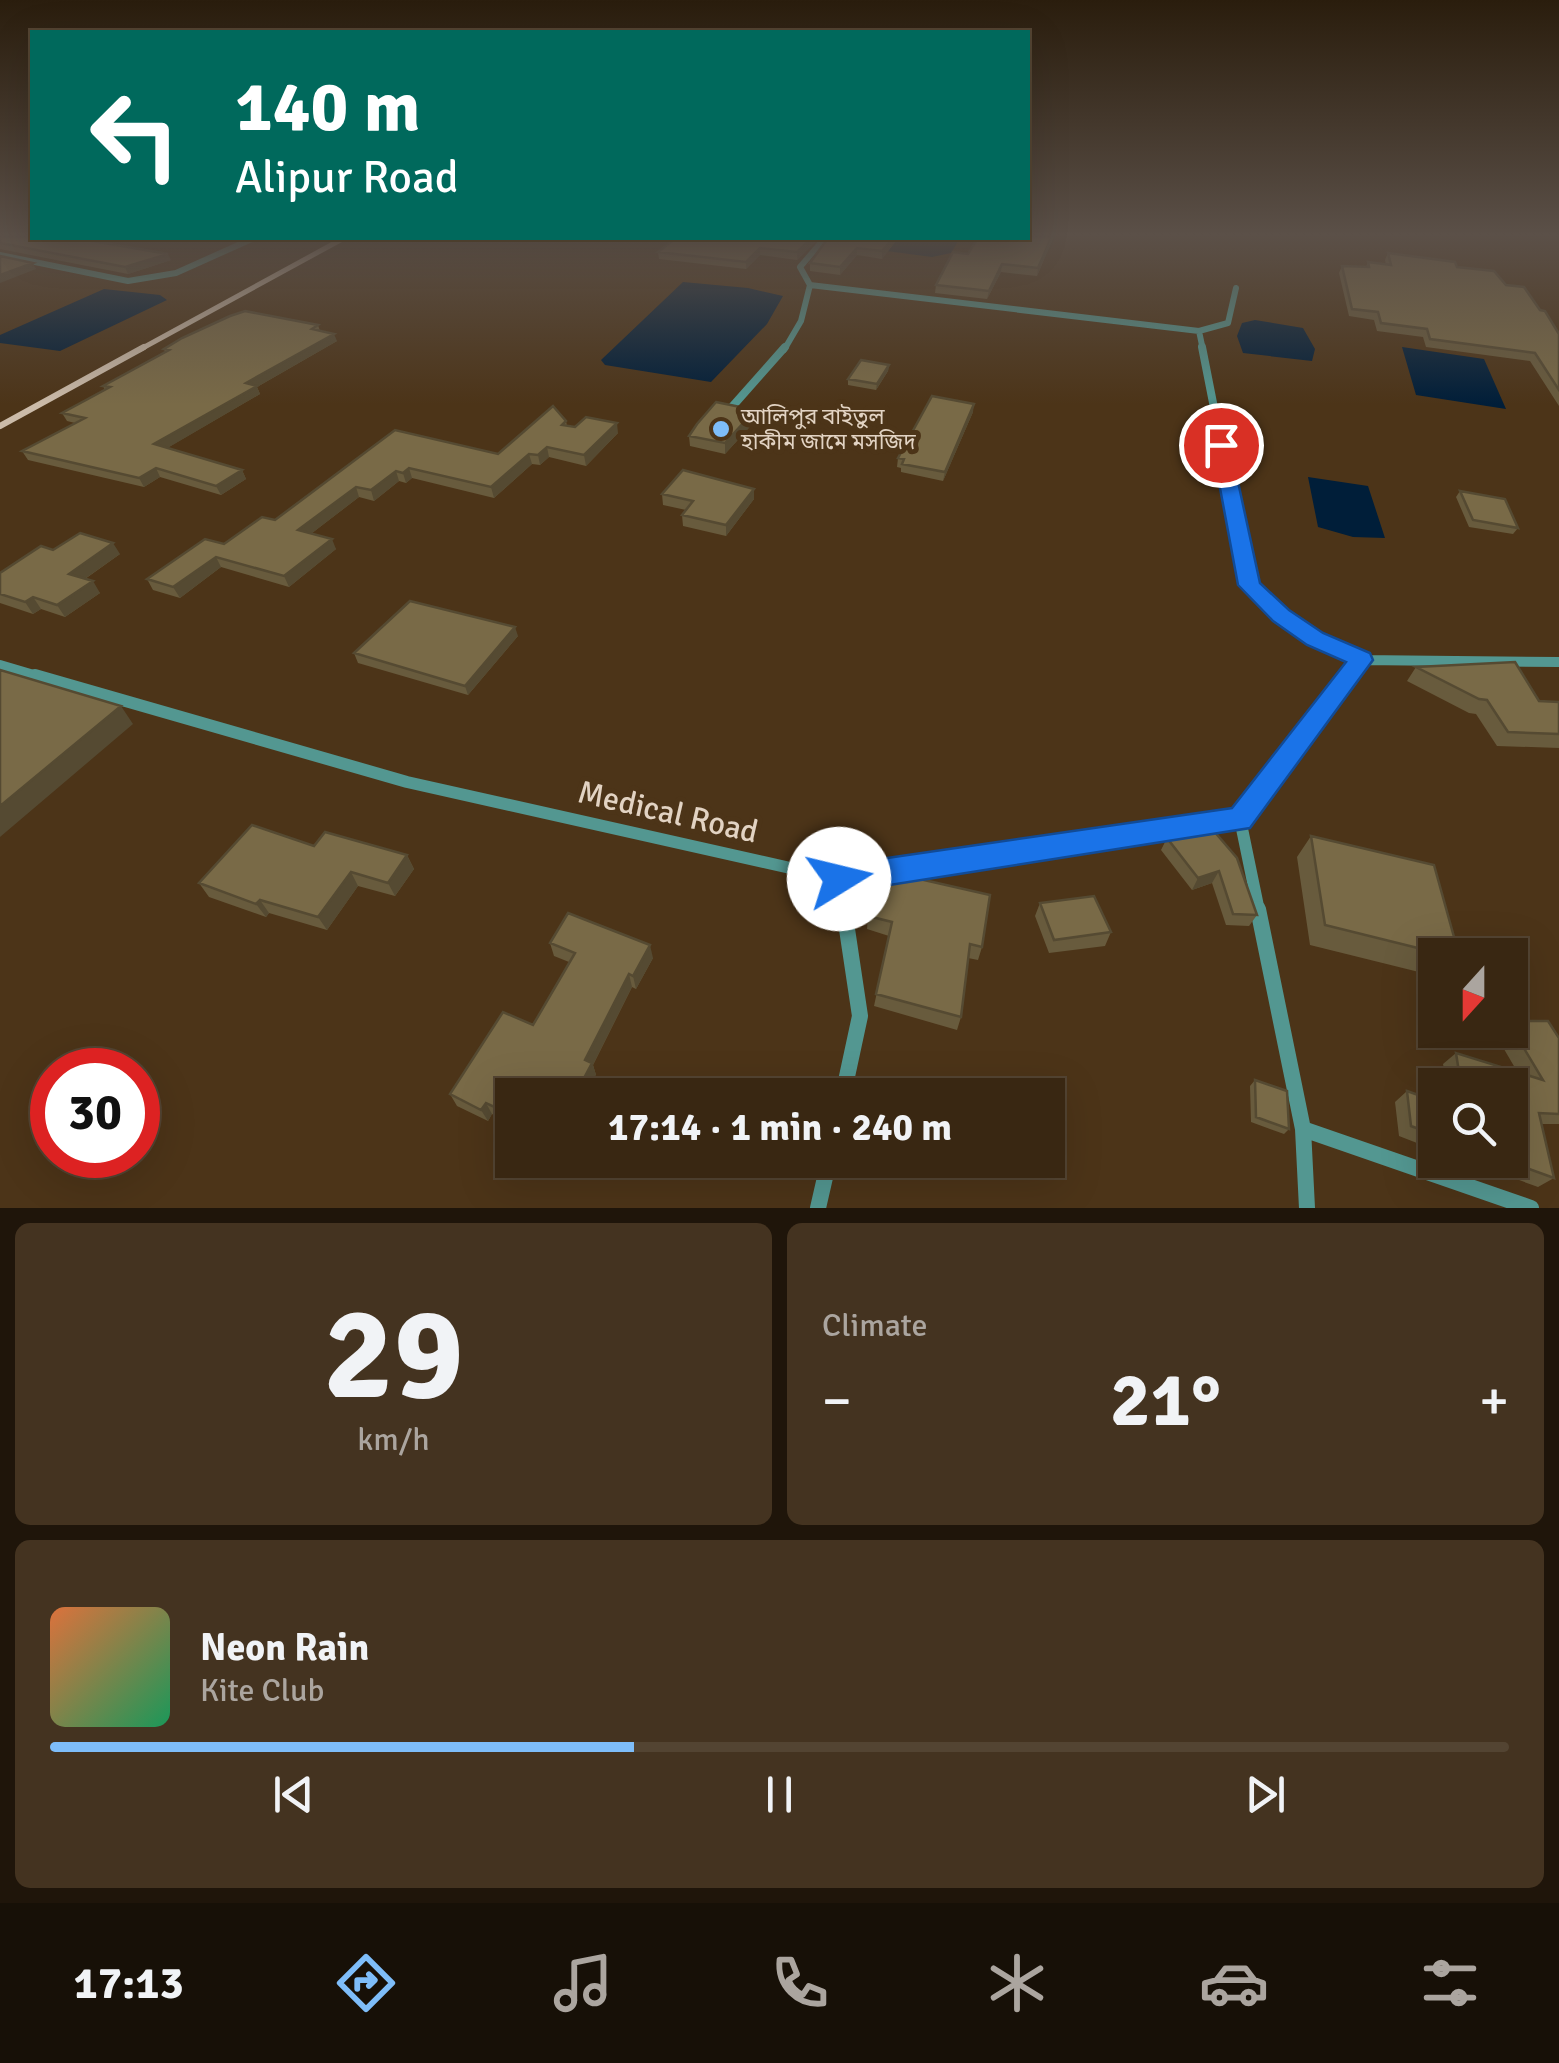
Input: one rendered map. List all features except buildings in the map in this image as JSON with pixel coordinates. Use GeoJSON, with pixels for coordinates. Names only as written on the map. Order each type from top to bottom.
{"type":"FeatureCollection","features":[{"type":"Feature","properties":{"kind":"street"},"geometry":{"type":"LineString","coordinates":[[731,408],[782,354],[809,303],[810,292]]}},
{"type":"Feature","properties":{"kind":"street"},"geometry":{"type":"LineString","coordinates":[[872,292],[1199,331],[1219,328],[1228,322],[1235,292]]}},
{"type":"Feature","properties":{"kind":"street"},"geometry":{"type":"LineString","coordinates":[[1199,331],[1250,585],[1281,616],[1315,639],[1361,660],[1559,662]]}},
{"type":"Feature","properties":{"kind":"street"},"geometry":{"type":"LineString","coordinates":[[1307,1208],[1302,1130],[1240,819],[1361,660]]}},
{"type":"Feature","properties":{"kind":"street","name":"Medical Road"},"geometry":{"type":"LineString","coordinates":[[0,665],[407,782],[839,879],[1240,819]]}},
{"type":"Feature","properties":{"kind":"street"},"geometry":{"type":"LineString","coordinates":[[839,879],[860,1016],[847,1078]]}},
{"type":"Feature","properties":{"kind":"street"},"geometry":{"type":"LineString","coordinates":[[1302,1130],[1531,1208]]}},
{"type":"Feature","properties":{"kind":"street"},"geometry":{"type":"LineString","coordinates":[[818,1208],[824,1178]]}},
{"type":"Feature","properties":{"kind":"water"},"geometry":{"type":"Polygon","coordinates":[[[96,292],[160,295],[167,300],[60,351],[0,343],[0,335],[96,292]]]}},
{"type":"Feature","properties":{"kind":"water"},"geometry":{"type":"Polygon","coordinates":[[[672,292],[767,292],[783,296],[767,324],[711,382],[605,365],[601,360],[672,292]]]}},
{"type":"Feature","properties":{"kind":"water"},"geometry":{"type":"Polygon","coordinates":[[[1255,320],[1303,328],[1315,349],[1312,361],[1243,353],[1237,336],[1242,323],[1255,320]]]}},
{"type":"Feature","properties":{"kind":"water"},"geometry":{"type":"Polygon","coordinates":[[[1402,347],[1484,359],[1506,409],[1416,395],[1402,347]]]}},
{"type":"Feature","properties":{"kind":"water"},"geometry":{"type":"Polygon","coordinates":[[[1308,477],[1368,486],[1385,538],[1353,537],[1318,527],[1308,477]]]}},
{"type":"Feature","properties":{"kind":"railway"},"geometry":{"type":"LineString","coordinates":[[139,350],[244,292]]}},
{"type":"Feature","properties":{"kind":"railway"},"geometry":{"type":"LineString","coordinates":[[0,426],[144,347]]}},
{"type":"Feature","properties":{"kind":"place","name":"আলিপুর বাইতুল হাকীম জামে মসজিদ"},"geometry":{"type":"Point","coordinates":[721,429]}},
{"type":"Feature","properties":{"kind":"route"},"geometry":{"type":"LineString","coordinates":[[839,879],[1240,819],[1361,660],[1315,639],[1281,616],[1250,585],[1221,445]]}}]}
